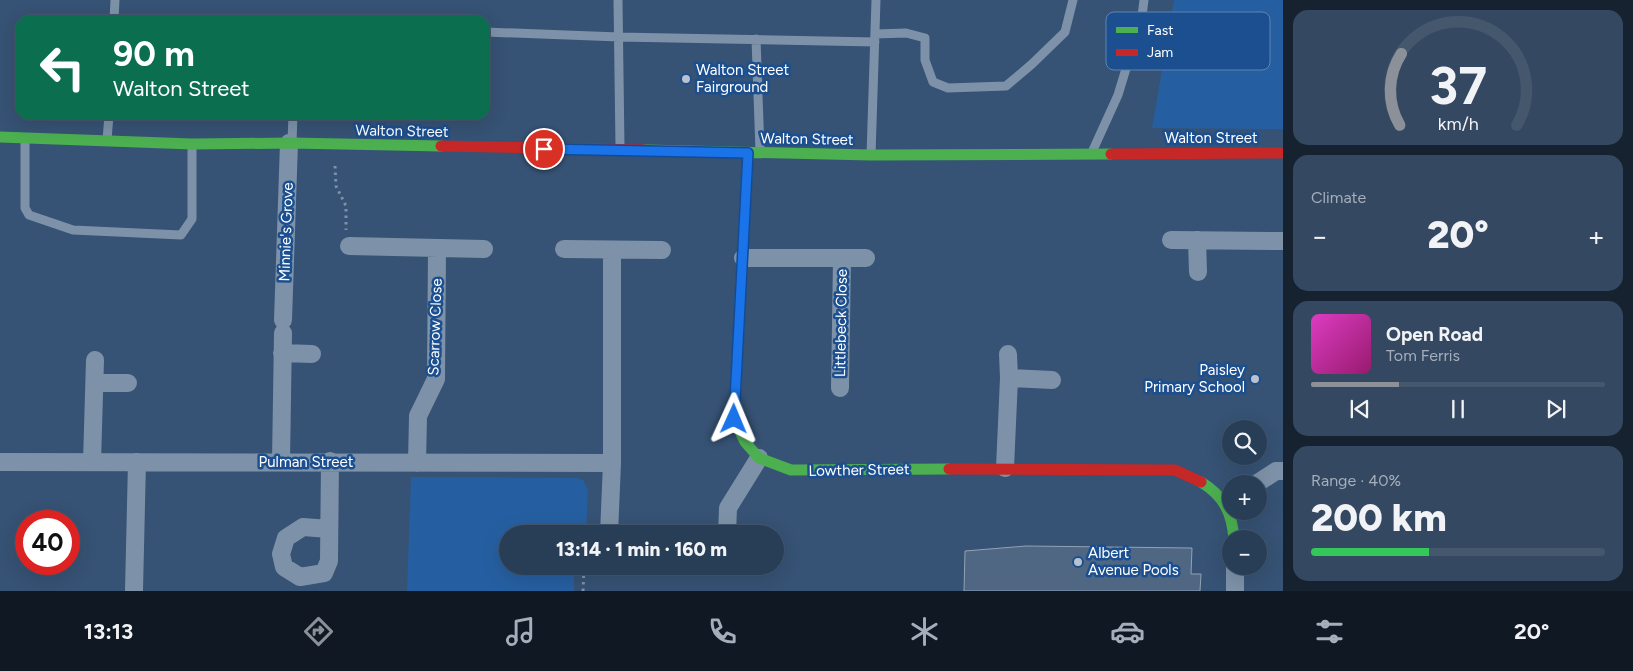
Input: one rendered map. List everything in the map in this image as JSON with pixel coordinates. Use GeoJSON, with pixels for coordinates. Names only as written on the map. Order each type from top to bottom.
{"type":"FeatureCollection","features":[{"type":"Feature","properties":{"kind":"street","name":"Walton Street"},"geometry":{"type":"LineString","coordinates":[[0,138],[192,144],[290,143],[871,155],[1283,153]]}},
{"type":"Feature","properties":{"kind":"street","name":"Minnie's Grove"},"geometry":{"type":"LineString","coordinates":[[281,462],[282,353],[290,143]]}},
{"type":"Feature","properties":{"kind":"street"},"geometry":{"type":"LineString","coordinates":[[728,525],[728,508],[759,458],[745,442],[734,419],[743,258],[754,153]]}},
{"type":"Feature","properties":{"kind":"street"},"geometry":{"type":"LineString","coordinates":[[1171,240],[1283,240]]}},
{"type":"Feature","properties":{"kind":"street"},"geometry":{"type":"LineString","coordinates":[[1197,240],[1198,272]]}},
{"type":"Feature","properties":{"kind":"street"},"geometry":{"type":"LineString","coordinates":[[349,246],[484,249]]}},
{"type":"Feature","properties":{"kind":"street","name":"Scarrow Close"},"geometry":{"type":"LineString","coordinates":[[417,462],[418,416],[436,379],[437,249]]}},
{"type":"Feature","properties":{"kind":"street"},"geometry":{"type":"LineString","coordinates":[[564,249],[662,250]]}},
{"type":"Feature","properties":{"kind":"street"},"geometry":{"type":"LineString","coordinates":[[609,525],[612,463],[612,250]]}},
{"type":"Feature","properties":{"kind":"street","name":"Littlebeck Close"},"geometry":{"type":"LineString","coordinates":[[743,258],[866,258]]}},
{"type":"Feature","properties":{"kind":"street","name":"Littlebeck Close"},"geometry":{"type":"LineString","coordinates":[[840,388],[842,259]]}},
{"type":"Feature","properties":{"kind":"street"},"geometry":{"type":"LineString","coordinates":[[282,353],[312,354]]}},
{"type":"Feature","properties":{"kind":"street"},"geometry":{"type":"LineString","coordinates":[[1005,468],[1009,378],[1008,354]]}},
{"type":"Feature","properties":{"kind":"street"},"geometry":{"type":"LineString","coordinates":[[92,462],[95,360]]}},
{"type":"Feature","properties":{"kind":"street"},"geometry":{"type":"LineString","coordinates":[[1009,378],[1052,380]]}},
{"type":"Feature","properties":{"kind":"street"},"geometry":{"type":"LineString","coordinates":[[94,383],[128,383]]}},
{"type":"Feature","properties":{"kind":"street","name":"Lowther Street"},"geometry":{"type":"LineString","coordinates":[[759,458],[791,470],[1005,468],[1175,470],[1198,480],[1222,496]]}},
{"type":"Feature","properties":{"kind":"street"},"geometry":{"type":"LineString","coordinates":[[329,529],[330,461]]}},
{"type":"Feature","properties":{"kind":"street","name":"Pulman Street"},"geometry":{"type":"LineString","coordinates":[[0,462],[330,461],[612,463]]}},
{"type":"Feature","properties":{"kind":"street"},"geometry":{"type":"LineString","coordinates":[[134,591],[137,462]]}},
{"type":"Feature","properties":{"kind":"street"},"geometry":{"type":"LineString","coordinates":[[1267,477],[1276,471],[1283,471]]}},
{"type":"Feature","properties":{"kind":"street"},"geometry":{"type":"LineString","coordinates":[[1234,575],[1235,591]]}},
{"type":"Feature","properties":{"kind":"lane"},"geometry":{"type":"LineString","coordinates":[[114,15],[115,0]]}},
{"type":"Feature","properties":{"kind":"lane"},"geometry":{"type":"LineString","coordinates":[[618,0],[620,150]]}},
{"type":"Feature","properties":{"kind":"lane"},"geometry":{"type":"LineString","coordinates":[[871,155],[876,0]]}},
{"type":"Feature","properties":{"kind":"lane"},"geometry":{"type":"LineString","coordinates":[[490,32],[619,37],[756,39],[875,38],[906,34],[925,38],[926,60],[933,82],[948,88],[1006,86],[1065,32],[1073,0]]}},
{"type":"Feature","properties":{"kind":"lane"},"geometry":{"type":"LineString","coordinates":[[754,153],[756,39]]}},
{"type":"Feature","properties":{"kind":"lane"},"geometry":{"type":"LineString","coordinates":[[1092,153],[1118,96],[1126,70]]}},
{"type":"Feature","properties":{"kind":"lane"},"geometry":{"type":"LineString","coordinates":[[107,141],[109,120]]}},
{"type":"Feature","properties":{"kind":"lane"},"geometry":{"type":"LineString","coordinates":[[290,143],[292,120]]}},
{"type":"Feature","properties":{"kind":"lane"},"geometry":{"type":"LineString","coordinates":[[25,138],[24,208],[29,214],[73,230],[181,235],[192,219],[192,144]]}},
{"type":"Feature","properties":{"kind":"path"},"geometry":{"type":"LineString","coordinates":[[335,144],[336,186],[346,206],[346,244],[349,246]]}},
{"type":"Feature","properties":{"kind":"path"},"geometry":{"type":"LineString","coordinates":[[583,591],[584,575]]}},
{"type":"Feature","properties":{"kind":"shaded area"},"geometry":{"type":"Polygon","coordinates":[[[1174,0],[1283,0],[1283,129],[1152,128],[1162,70],[1270,70],[1270,12],[1172,12],[1174,0]]]}},
{"type":"Feature","properties":{"kind":"shaded area"},"geometry":{"type":"Polygon","coordinates":[[[411,477],[578,478],[584,481],[588,491],[586,525],[499,525],[499,575],[574,575],[574,591],[407,591],[411,477]]]}},
{"type":"Feature","properties":{"kind":"building","name":"Albert Avenue Pools"},"geometry":{"type":"Polygon","coordinates":[[[1026,546],[1192,548],[1191,574],[1201,574],[1200,591],[964,591],[965,551],[1026,546]]]}},
{"type":"Feature","properties":{"kind":"traffic: fast"},"geometry":{"type":"LineString","coordinates":[[0,137],[192,144],[292,143],[441,146]]}},
{"type":"Feature","properties":{"kind":"traffic: fast"},"geometry":{"type":"LineString","coordinates":[[645,150],[871,155],[1111,154]]}},
{"type":"Feature","properties":{"kind":"traffic: fast"},"geometry":{"type":"LineString","coordinates":[[748,153],[734,419],[745,442],[759,458],[791,470],[949,469]]}},
{"type":"Feature","properties":{"kind":"traffic: fast"},"geometry":{"type":"LineString","coordinates":[[1201,482],[1221,499],[1229,513],[1233,530]]}},
{"type":"Feature","properties":{"kind":"traffic: jam"},"geometry":{"type":"LineString","coordinates":[[441,146],[645,150]]}},
{"type":"Feature","properties":{"kind":"traffic: jam"},"geometry":{"type":"LineString","coordinates":[[1111,154],[1283,153]]}},
{"type":"Feature","properties":{"kind":"traffic: jam"},"geometry":{"type":"LineString","coordinates":[[949,469],[1175,470],[1201,482]]}},
{"type":"Feature","properties":{"kind":"place","name":"Walton Street Fairground"},"geometry":{"type":"Point","coordinates":[686,79]}},
{"type":"Feature","properties":{"kind":"place","name":"Paisley Primary School"},"geometry":{"type":"Point","coordinates":[1255,379]}},
{"type":"Feature","properties":{"kind":"place","name":"Albert Avenue Pools"},"geometry":{"type":"Point","coordinates":[1078,562]}},
{"type":"Feature","properties":{"kind":"route"},"geometry":{"type":"LineString","coordinates":[[544,149],[748,153],[734,419]]}}]}
